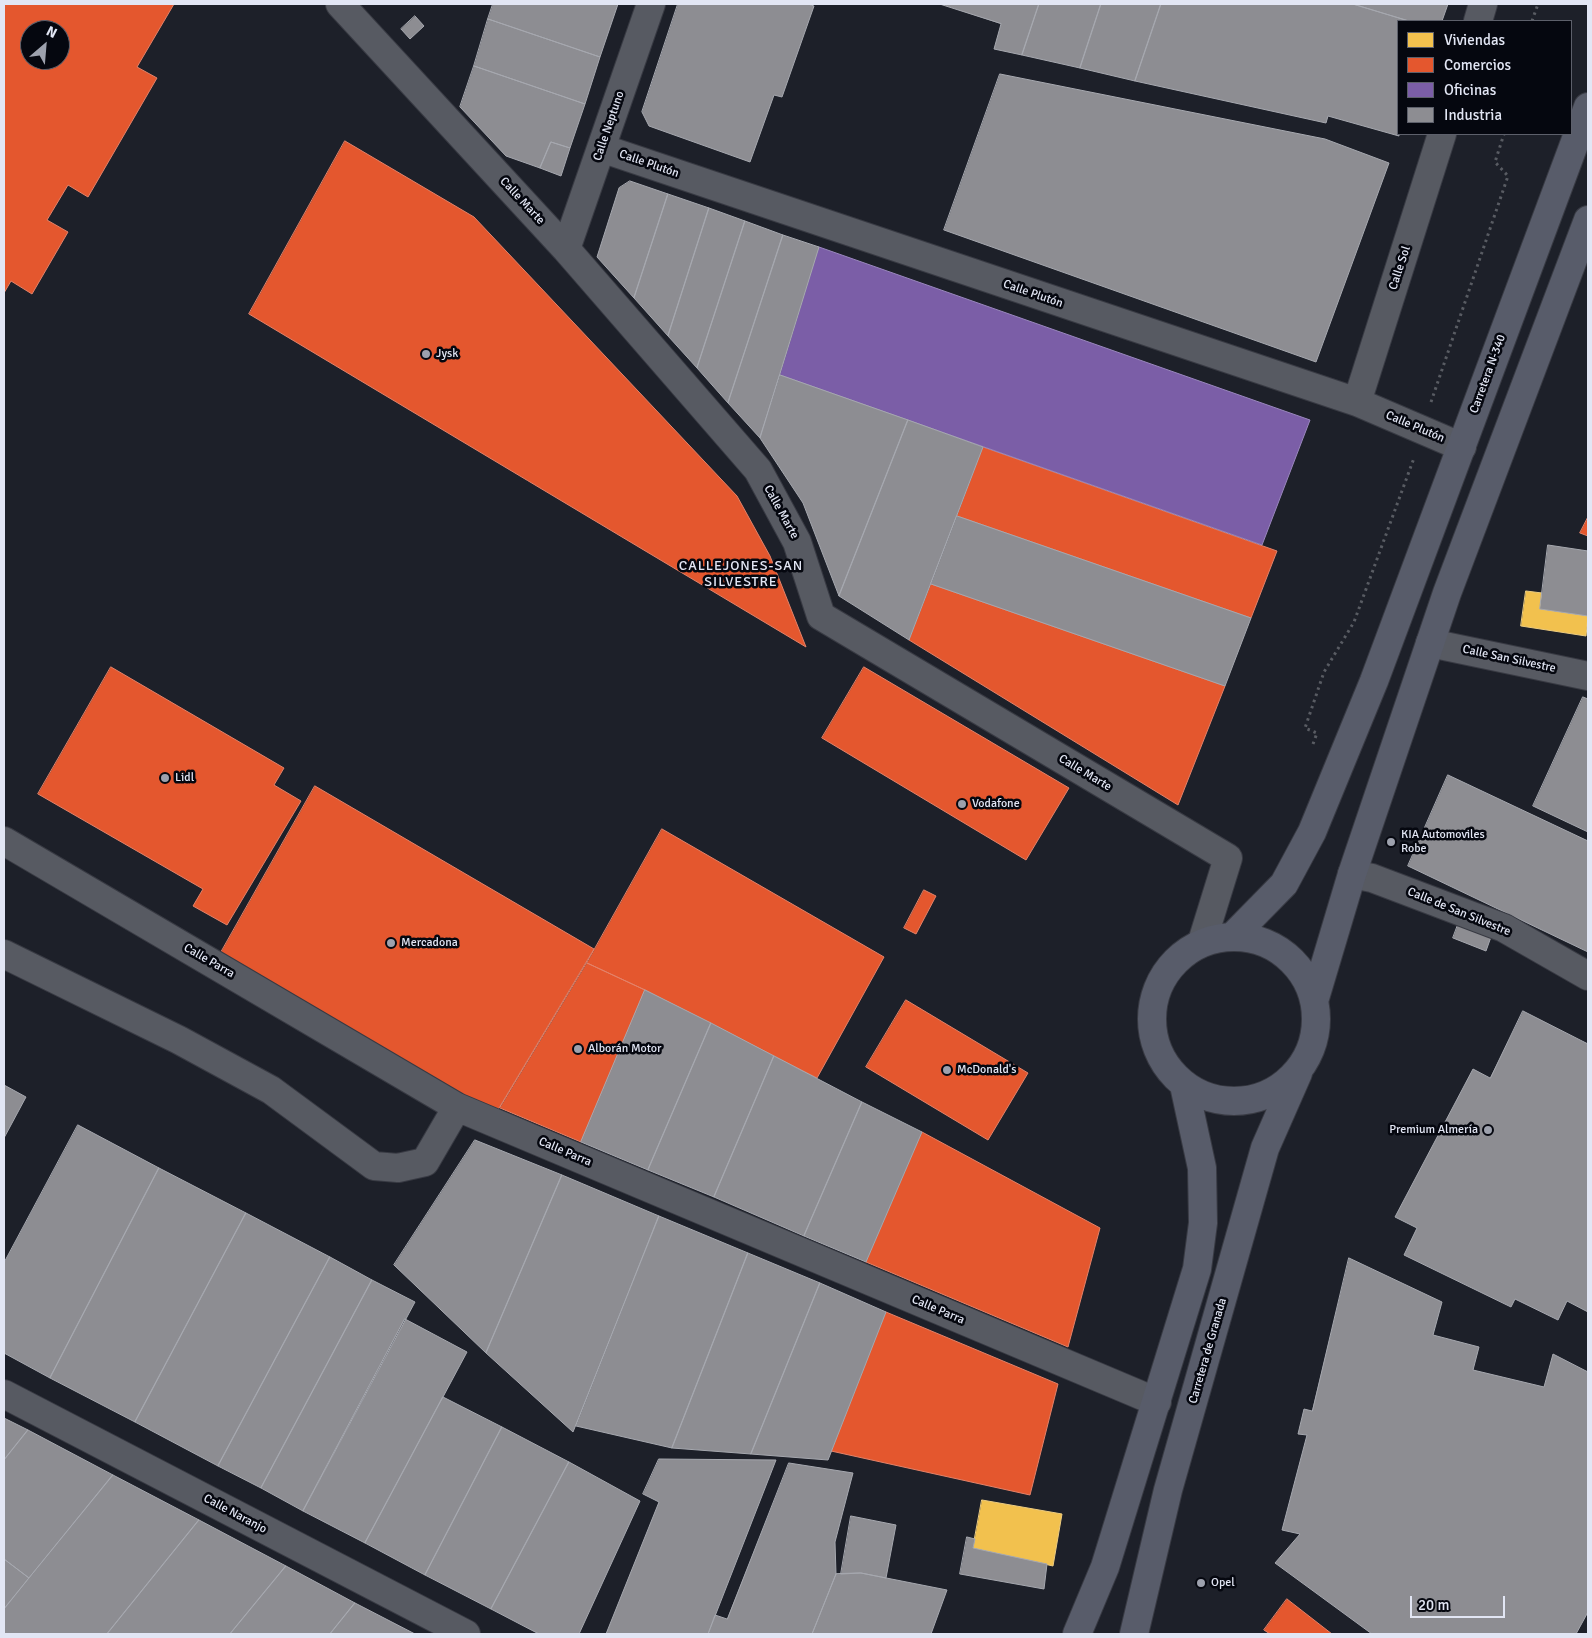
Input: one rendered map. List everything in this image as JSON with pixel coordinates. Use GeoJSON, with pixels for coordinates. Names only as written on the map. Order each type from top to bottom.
{"type":"FeatureCollection","features":[{"type":"Feature","properties":{"kind":"highway","name":"Carretera N-340"},"geometry":{"type":"LineString","coordinates":[[1233,936],[1284,884],[1312,832],[1374,681],[1588,107]]}},
{"type":"Feature","properties":{"kind":"highway"},"geometry":{"type":"LineString","coordinates":[[1315,998],[1352,874],[1447,593],[1588,221]]}},
{"type":"Feature","properties":{"kind":"highway"},"geometry":{"type":"LineString","coordinates":[[1233,936],[1248,937],[1276,947],[1298,966],[1315,998],[1318,1021],[1313,1045],[1298,1072],[1286,1084],[1261,1098],[1241,1102],[1212,1099],[1184,1086],[1163,1063],[1151,1029],[1154,995],[1160,981],[1178,957],[1202,942],[1233,936]]}},
{"type":"Feature","properties":{"kind":"highway","name":"Carretera de Granada"},"geometry":{"type":"LineString","coordinates":[[1134,1634],[1168,1490],[1265,1148],[1298,1072]]}},
{"type":"Feature","properties":{"kind":"highway"},"geometry":{"type":"LineString","coordinates":[[1077,1634],[1105,1567],[1197,1269],[1203,1223],[1202,1168],[1184,1086]]}},
{"type":"Feature","properties":{"kind":"street","name":"Calle Marte"},"geometry":{"type":"LineString","coordinates":[[340,4],[566,249],[758,470],[798,542],[821,616],[1228,858],[1202,942]]}},
{"type":"Feature","properties":{"kind":"street","name":"Calle Neptuno"},"geometry":{"type":"LineString","coordinates":[[566,249],[651,4]]}},
{"type":"Feature","properties":{"kind":"street"},"geometry":{"type":"LineString","coordinates":[[1478,20],[1483,4]]}},
{"type":"Feature","properties":{"kind":"street","name":"Calle Sol"},"geometry":{"type":"LineString","coordinates":[[1357,402],[1442,135]]}},
{"type":"Feature","properties":{"kind":"street","name":"Calle Plutón"},"geometry":{"type":"LineString","coordinates":[[601,148],[1357,402],[1462,447]]}},
{"type":"Feature","properties":{"kind":"street","name":"Calle San Silvestre"},"geometry":{"type":"LineString","coordinates":[[1430,643],[1588,676]]}},
{"type":"Feature","properties":{"kind":"street","name":"Calle Parra"},"geometry":{"type":"LineString","coordinates":[[4,841],[457,1107],[1156,1402]]}},
{"type":"Feature","properties":{"kind":"street","name":"Calle de San Silvestre"},"geometry":{"type":"LineString","coordinates":[[1352,874],[1372,878],[1504,928],[1588,976]]}},
{"type":"Feature","properties":{"kind":"street"},"geometry":{"type":"LineString","coordinates":[[4,954],[179,1040],[271,1090],[374,1166],[398,1168],[426,1162],[457,1107]]}},
{"type":"Feature","properties":{"kind":"street","name":"Calle Naranjo"},"geometry":{"type":"LineString","coordinates":[[4,1394],[466,1634]]}},
{"type":"Feature","properties":{"kind":"path"},"geometry":{"type":"LineString","coordinates":[[1532,20],[1538,4]]}},
{"type":"Feature","properties":{"kind":"path"},"geometry":{"type":"LineString","coordinates":[[1311,750],[1317,733],[1305,728],[1324,672],[1354,622],[1405,484],[1508,176],[1495,162],[1504,135]]}},
{"type":"Feature","properties":{"kind":"building: Viviendas"},"geometry":{"type":"Polygon","coordinates":[[[1526,591],[1542,593],[1540,609],[1588,616],[1586,636],[1521,626],[1526,591]]]}},
{"type":"Feature","properties":{"kind":"building: Viviendas"},"geometry":{"type":"Polygon","coordinates":[[[982,1500],[1062,1514],[1053,1566],[973,1548],[982,1500]]]}},
{"type":"Feature","properties":{"kind":"building: Comercios"},"geometry":{"type":"Polygon","coordinates":[[[4,4],[174,4],[137,67],[157,78],[88,197],[68,185],[47,220],[68,232],[32,294],[11,281],[4,293],[4,4]]]}},
{"type":"Feature","properties":{"kind":"building: Comercios"},"geometry":{"type":"Polygon","coordinates":[[[345,141],[474,217],[737,496],[770,556],[806,647],[249,314],[345,141]]]}},
{"type":"Feature","properties":{"kind":"building: Comercios"},"geometry":{"type":"Polygon","coordinates":[[[983,447],[1277,551],[1251,618],[957,516],[983,447]]]}},
{"type":"Feature","properties":{"kind":"building: Comercios"},"geometry":{"type":"Polygon","coordinates":[[[1588,517],[1588,536],[1580,533],[1588,517]]]}},
{"type":"Feature","properties":{"kind":"building: Comercios"},"geometry":{"type":"Polygon","coordinates":[[[931,584],[1225,686],[1178,805],[909,640],[931,584]]]}},
{"type":"Feature","properties":{"kind":"building: Comercios"},"geometry":{"type":"Polygon","coordinates":[[[111,667],[284,768],[274,785],[301,801],[227,925],[193,906],[203,889],[38,794],[111,667]]]}},
{"type":"Feature","properties":{"kind":"building: Comercios"},"geometry":{"type":"Polygon","coordinates":[[[864,667],[1069,788],[1026,860],[822,738],[864,667]]]}},
{"type":"Feature","properties":{"kind":"building: Comercios"},"geometry":{"type":"Polygon","coordinates":[[[315,786],[594,949],[496,1113],[219,956],[315,786]]]}},
{"type":"Feature","properties":{"kind":"building: Comercios"},"geometry":{"type":"Polygon","coordinates":[[[662,829],[884,957],[817,1078],[645,990],[587,963],[662,829]]]}},
{"type":"Feature","properties":{"kind":"building: Comercios"},"geometry":{"type":"Polygon","coordinates":[[[924,890],[936,896],[916,934],[904,928],[924,890]]]}},
{"type":"Feature","properties":{"kind":"building: Comercios","name":"Alborán Motor"},"geometry":{"type":"Polygon","coordinates":[[[587,963],[645,990],[581,1142],[500,1108],[587,963]]]}},
{"type":"Feature","properties":{"kind":"building: Comercios","name":"McDonald's"},"geometry":{"type":"Polygon","coordinates":[[[906,1000],[1028,1073],[988,1140],[866,1067],[906,1000]]]}},
{"type":"Feature","properties":{"kind":"building: Comercios"},"geometry":{"type":"Polygon","coordinates":[[[922,1132],[1100,1228],[1068,1347],[866,1262],[922,1132]]]}},
{"type":"Feature","properties":{"kind":"building: Comercios"},"geometry":{"type":"Polygon","coordinates":[[[886,1312],[1058,1384],[1030,1495],[831,1451],[886,1312]]]}},
{"type":"Feature","properties":{"kind":"building: Comercios"},"geometry":{"type":"Polygon","coordinates":[[[1287,1599],[1332,1634],[1270,1634],[1264,1630],[1287,1599]]]}},
{"type":"Feature","properties":{"kind":"building: Oficinas"},"geometry":{"type":"Polygon","coordinates":[[[819,247],[1310,420],[1262,545],[780,375],[819,247]]]}},
{"type":"Feature","properties":{"kind":"building: Industria"},"geometry":{"type":"Polygon","coordinates":[[[493,4],[618,4],[600,57],[488,19],[493,4]]]}},
{"type":"Feature","properties":{"kind":"building: Industria"},"geometry":{"type":"Polygon","coordinates":[[[678,4],[808,4],[814,6],[782,97],[774,95],[750,162],[649,126],[642,112],[678,4]]]}},
{"type":"Feature","properties":{"kind":"building: Industria"},"geometry":{"type":"Polygon","coordinates":[[[940,4],[1039,4],[1022,55],[994,49],[1001,24],[940,4]]]}},
{"type":"Feature","properties":{"kind":"building: Industria"},"geometry":{"type":"Polygon","coordinates":[[[1039,4],[1101,4],[1080,68],[1022,55],[1039,4]]]}},
{"type":"Feature","properties":{"kind":"building: Industria"},"geometry":{"type":"Polygon","coordinates":[[[1101,4],[1161,4],[1135,81],[1080,68],[1101,4]]]}},
{"type":"Feature","properties":{"kind":"building: Industria"},"geometry":{"type":"Polygon","coordinates":[[[1161,4],[1353,4],[1406,20],[1397,20],[1397,135],[1399,136],[1328,116],[1326,123],[1135,81],[1161,4]]]}},
{"type":"Feature","properties":{"kind":"building: Industria"},"geometry":{"type":"Polygon","coordinates":[[[1353,4],[1448,4],[1442,20],[1406,20],[1353,4]]]}},
{"type":"Feature","properties":{"kind":"building: Industria"},"geometry":{"type":"Polygon","coordinates":[[[415,16],[424,26],[410,39],[401,29],[415,16]]]}},
{"type":"Feature","properties":{"kind":"building: Industria"},"geometry":{"type":"Polygon","coordinates":[[[488,19],[600,57],[585,104],[474,66],[488,19]]]}},
{"type":"Feature","properties":{"kind":"building: Industria"},"geometry":{"type":"Polygon","coordinates":[[[474,66],[585,104],[570,148],[551,142],[540,168],[506,156],[460,107],[474,66]]]}},
{"type":"Feature","properties":{"kind":"building: Industria"},"geometry":{"type":"Polygon","coordinates":[[[1000,74],[1325,139],[1389,163],[1316,362],[944,230],[1000,74]]]}},
{"type":"Feature","properties":{"kind":"building: Industria"},"geometry":{"type":"Polygon","coordinates":[[[551,142],[570,148],[561,176],[540,168],[551,142]]]}},
{"type":"Feature","properties":{"kind":"building: Industria"},"geometry":{"type":"Polygon","coordinates":[[[630,181],[668,194],[634,298],[597,257],[619,188],[630,181]]]}},
{"type":"Feature","properties":{"kind":"building: Industria"},"geometry":{"type":"Polygon","coordinates":[[[668,194],[709,208],[668,336],[634,298],[668,194]]]}},
{"type":"Feature","properties":{"kind":"building: Industria"},"geometry":{"type":"Polygon","coordinates":[[[709,208],[745,221],[697,368],[668,336],[709,208]]]}},
{"type":"Feature","properties":{"kind":"building: Industria"},"geometry":{"type":"Polygon","coordinates":[[[745,221],[783,235],[728,403],[697,368],[745,221]]]}},
{"type":"Feature","properties":{"kind":"building: Industria"},"geometry":{"type":"Polygon","coordinates":[[[783,235],[819,247],[760,438],[728,403],[783,235]]]}},
{"type":"Feature","properties":{"kind":"building: Industria"},"geometry":{"type":"Polygon","coordinates":[[[780,375],[908,420],[839,596],[803,503],[760,438],[780,375]]]}},
{"type":"Feature","properties":{"kind":"building: Industria"},"geometry":{"type":"Polygon","coordinates":[[[908,420],[983,447],[909,640],[839,596],[908,420]]]}},
{"type":"Feature","properties":{"kind":"building: Industria"},"geometry":{"type":"Polygon","coordinates":[[[957,516],[1251,618],[1225,686],[931,584],[957,516]]]}},
{"type":"Feature","properties":{"kind":"building: Industria"},"geometry":{"type":"Polygon","coordinates":[[[1548,545],[1588,551],[1588,616],[1540,609],[1548,545]]]}},
{"type":"Feature","properties":{"kind":"building: Industria"},"geometry":{"type":"Polygon","coordinates":[[[1583,697],[1588,699],[1588,832],[1533,806],[1583,697]]]}},
{"type":"Feature","properties":{"kind":"building: Industria"},"geometry":{"type":"Polygon","coordinates":[[[1448,775],[1588,841],[1588,952],[1408,866],[1448,775]]]}},
{"type":"Feature","properties":{"kind":"building: Industria"},"geometry":{"type":"Polygon","coordinates":[[[1459,922],[1492,934],[1486,951],[1453,938],[1459,922]]]}},
{"type":"Feature","properties":{"kind":"building: Industria"},"geometry":{"type":"Polygon","coordinates":[[[645,990],[711,1023],[648,1170],[581,1142],[645,990]]]}},
{"type":"Feature","properties":{"kind":"building: Industria"},"geometry":{"type":"Polygon","coordinates":[[[1523,1011],[1588,1044],[1588,1312],[1567,1301],[1558,1320],[1515,1299],[1511,1307],[1404,1255],[1417,1228],[1395,1217],[1473,1069],[1490,1078],[1523,1011]]]}},
{"type":"Feature","properties":{"kind":"building: Industria"},"geometry":{"type":"Polygon","coordinates":[[[711,1023],[774,1056],[714,1197],[648,1170],[711,1023]]]}},
{"type":"Feature","properties":{"kind":"building: Industria"},"geometry":{"type":"Polygon","coordinates":[[[774,1056],[862,1102],[804,1236],[714,1197],[774,1056]]]}},
{"type":"Feature","properties":{"kind":"building: Industria"},"geometry":{"type":"Polygon","coordinates":[[[4,1085],[26,1097],[4,1138],[4,1085]]]}},
{"type":"Feature","properties":{"kind":"building: Industria"},"geometry":{"type":"Polygon","coordinates":[[[862,1102],[922,1132],[866,1262],[804,1236],[862,1102]]]}},
{"type":"Feature","properties":{"kind":"building: Industria"},"geometry":{"type":"Polygon","coordinates":[[[78,1125],[159,1168],[50,1378],[4,1353],[4,1263],[78,1125]]]}},
{"type":"Feature","properties":{"kind":"building: Industria"},"geometry":{"type":"Polygon","coordinates":[[[475,1140],[562,1175],[486,1353],[394,1265],[475,1140]]]}},
{"type":"Feature","properties":{"kind":"building: Industria"},"geometry":{"type":"Polygon","coordinates":[[[159,1168],[246,1213],[135,1422],[50,1378],[159,1168]]]}},
{"type":"Feature","properties":{"kind":"building: Industria"},"geometry":{"type":"Polygon","coordinates":[[[562,1175],[659,1216],[573,1432],[486,1353],[562,1175]]]}},
{"type":"Feature","properties":{"kind":"building: Industria"},"geometry":{"type":"Polygon","coordinates":[[[246,1213],[330,1257],[218,1466],[135,1422],[246,1213]]]}},
{"type":"Feature","properties":{"kind":"building: Industria"},"geometry":{"type":"Polygon","coordinates":[[[659,1216],[748,1253],[672,1448],[576,1426],[659,1216]]]}},
{"type":"Feature","properties":{"kind":"building: Industria"},"geometry":{"type":"Polygon","coordinates":[[[748,1253],[820,1283],[751,1454],[672,1448],[748,1253]]]}},
{"type":"Feature","properties":{"kind":"building: Industria"},"geometry":{"type":"Polygon","coordinates":[[[330,1257],[372,1280],[261,1488],[218,1466],[330,1257]]]}},
{"type":"Feature","properties":{"kind":"building: Industria"},"geometry":{"type":"Polygon","coordinates":[[[1349,1258],[1442,1302],[1433,1335],[1479,1347],[1473,1370],[1544,1387],[1553,1354],[1588,1372],[1588,1612],[1576,1634],[1372,1634],[1275,1563],[1300,1534],[1282,1530],[1307,1435],[1298,1434],[1304,1409],[1312,1411],[1349,1258]]]}},
{"type":"Feature","properties":{"kind":"building: Industria"},"geometry":{"type":"Polygon","coordinates":[[[372,1280],[415,1302],[303,1511],[261,1488],[372,1280]]]}},
{"type":"Feature","properties":{"kind":"building: Industria"},"geometry":{"type":"Polygon","coordinates":[[[820,1283],[886,1312],[828,1460],[751,1454],[820,1283]]]}},
{"type":"Feature","properties":{"kind":"building: Industria"},"geometry":{"type":"Polygon","coordinates":[[[405,1319],[467,1352],[365,1543],[303,1511],[405,1319]]]}},
{"type":"Feature","properties":{"kind":"building: Industria"},"geometry":{"type":"Polygon","coordinates":[[[443,1397],[502,1427],[425,1575],[365,1543],[443,1397]]]}},
{"type":"Feature","properties":{"kind":"building: Industria"},"geometry":{"type":"Polygon","coordinates":[[[4,1418],[28,1430],[4,1460],[4,1418]]]}},
{"type":"Feature","properties":{"kind":"building: Industria"},"geometry":{"type":"Polygon","coordinates":[[[502,1427],[569,1462],[491,1609],[425,1575],[502,1427]]]}},
{"type":"Feature","properties":{"kind":"building: Industria"},"geometry":{"type":"Polygon","coordinates":[[[28,1430],[113,1475],[29,1578],[4,1559],[4,1460],[28,1430]]]}},
{"type":"Feature","properties":{"kind":"building: Industria"},"geometry":{"type":"Polygon","coordinates":[[[659,1459],[776,1460],[708,1634],[606,1634],[659,1502],[643,1494],[659,1459]]]}},
{"type":"Feature","properties":{"kind":"building: Industria"},"geometry":{"type":"Polygon","coordinates":[[[569,1462],[640,1501],[579,1634],[539,1634],[491,1609],[569,1462]]]}},
{"type":"Feature","properties":{"kind":"building: Industria"},"geometry":{"type":"Polygon","coordinates":[[[789,1463],[853,1473],[835,1542],[836,1574],[812,1634],[708,1634],[715,1615],[727,1619],[789,1463]]]}},
{"type":"Feature","properties":{"kind":"building: Industria"},"geometry":{"type":"Polygon","coordinates":[[[113,1475],[199,1520],[107,1634],[4,1634],[4,1609],[113,1475]]]}},
{"type":"Feature","properties":{"kind":"building: Industria"},"geometry":{"type":"Polygon","coordinates":[[[851,1516],[896,1525],[886,1578],[861,1573],[841,1574],[851,1516]]]}},
{"type":"Feature","properties":{"kind":"building: Industria"},"geometry":{"type":"Polygon","coordinates":[[[199,1520],[286,1566],[230,1634],[107,1634],[199,1520]]]}},
{"type":"Feature","properties":{"kind":"building: Industria"},"geometry":{"type":"Polygon","coordinates":[[[967,1537],[975,1539],[973,1548],[1047,1564],[1044,1589],[960,1574],[967,1537]]]}},
{"type":"Feature","properties":{"kind":"building: Industria"},"geometry":{"type":"Polygon","coordinates":[[[4,1559],[29,1578],[4,1609],[4,1559]]]}},
{"type":"Feature","properties":{"kind":"building: Industria"},"geometry":{"type":"Polygon","coordinates":[[[286,1566],[355,1603],[330,1634],[230,1634],[286,1566]]]}},
{"type":"Feature","properties":{"kind":"building: Industria"},"geometry":{"type":"Polygon","coordinates":[[[861,1573],[947,1590],[931,1634],[812,1634],[836,1574],[861,1573]]]}},
{"type":"Feature","properties":{"kind":"building: Industria"},"geometry":{"type":"Polygon","coordinates":[[[355,1603],[415,1634],[330,1634],[355,1603]]]}},
{"type":"Feature","properties":{"kind":"place","name":"Jysk"},"geometry":{"type":"Point","coordinates":[426,354]}},
{"type":"Feature","properties":{"kind":"place","name":"Lidl"},"geometry":{"type":"Point","coordinates":[165,778]}},
{"type":"Feature","properties":{"kind":"place","name":"Vodafone"},"geometry":{"type":"Point","coordinates":[962,804]}},
{"type":"Feature","properties":{"kind":"place","name":"KIA Automoviles Robe"},"geometry":{"type":"Point","coordinates":[1391,842]}},
{"type":"Feature","properties":{"kind":"place","name":"Mercadona"},"geometry":{"type":"Point","coordinates":[391,943]}},
{"type":"Feature","properties":{"kind":"place","name":"Alborán Motor"},"geometry":{"type":"Point","coordinates":[578,1049]}},
{"type":"Feature","properties":{"kind":"place","name":"McDonald's"},"geometry":{"type":"Point","coordinates":[947,1070]}},
{"type":"Feature","properties":{"kind":"place","name":"Premium Almería"},"geometry":{"type":"Point","coordinates":[1488,1130]}},
{"type":"Feature","properties":{"kind":"place","name":"Opel"},"geometry":{"type":"Point","coordinates":[1201,1583]}},
{"type":"Feature","properties":{"kind":"district","name":"CALLEJONES-SAN SILVESTRE"},"geometry":{"type":"Point","coordinates":[741,574]}}]}
